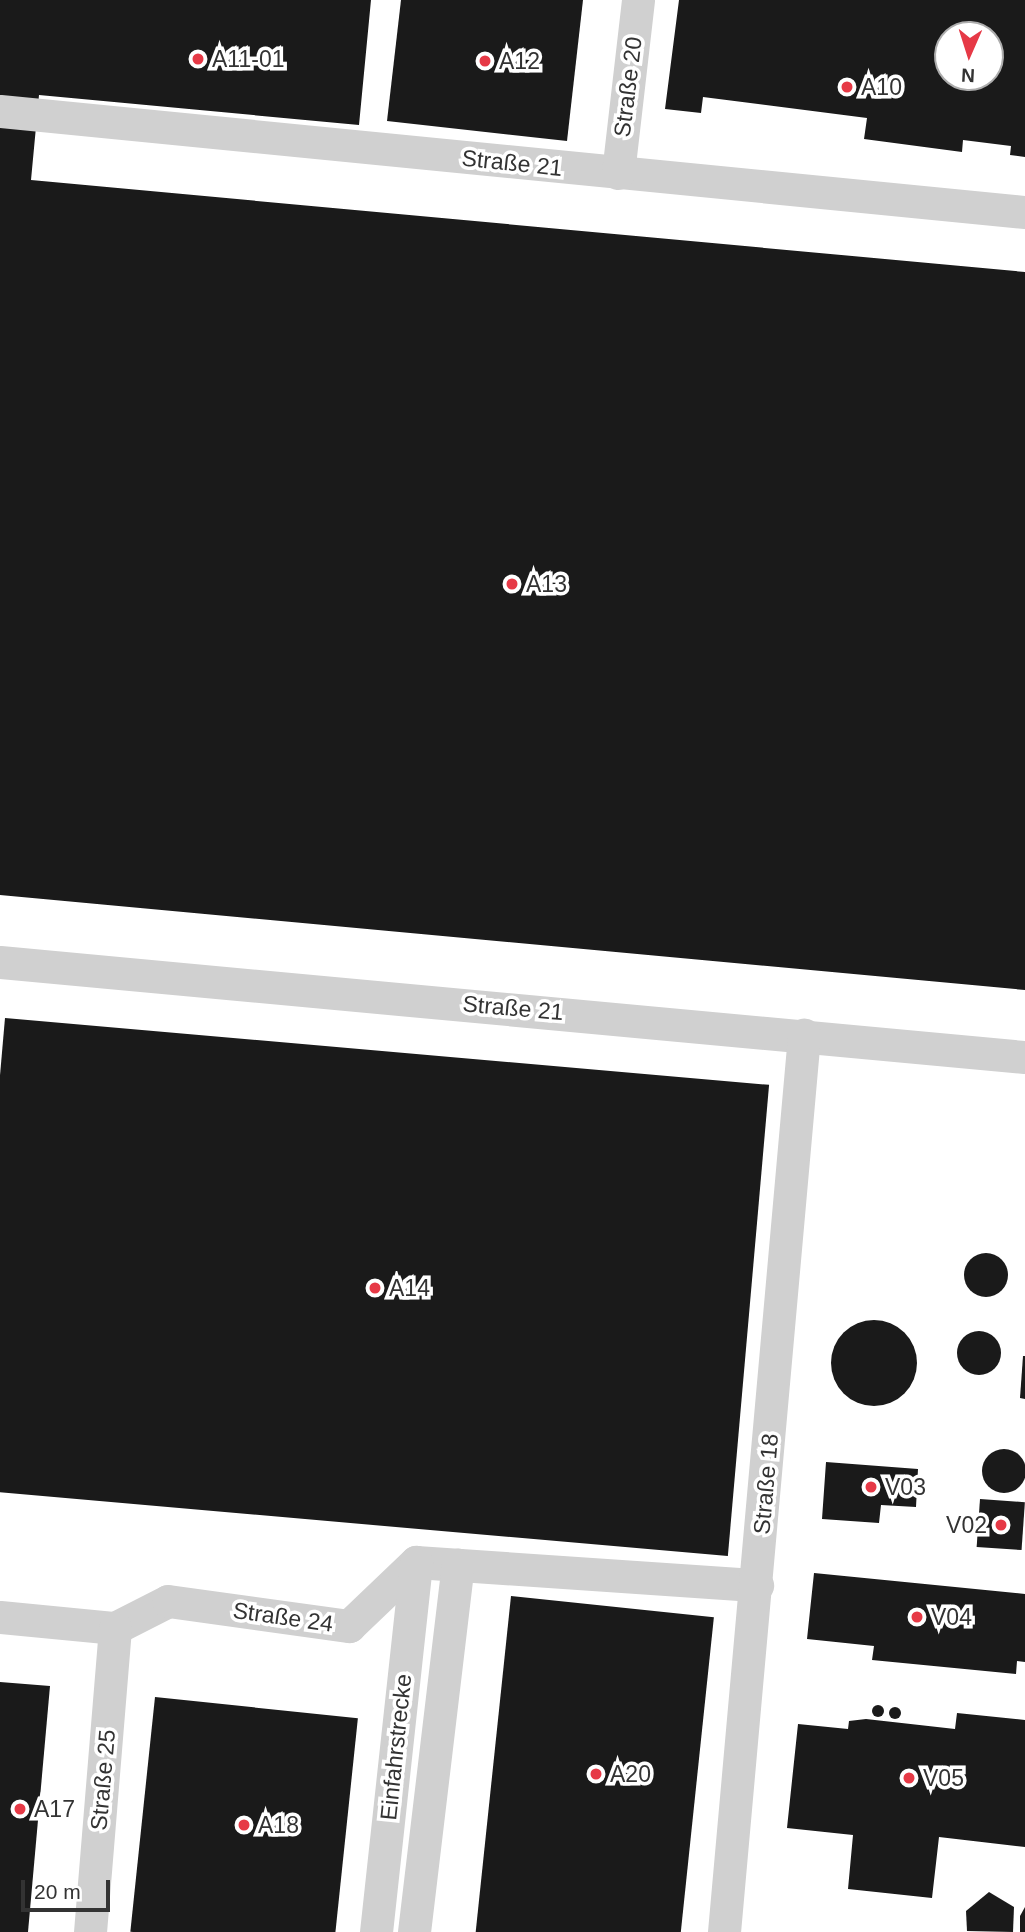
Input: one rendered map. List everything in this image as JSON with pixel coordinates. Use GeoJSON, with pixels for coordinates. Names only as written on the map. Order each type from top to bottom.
{"type":"FeatureCollection","features":[{"type":"Feature","properties":{"kind":"street","name":"Straße 20"},"geometry":{"type":"LineString","coordinates":[[618,173],[638,0]]}},
{"type":"Feature","properties":{"kind":"street","name":"Straße 21"},"geometry":{"type":"LineString","coordinates":[[0,111],[1025,212]]}},
{"type":"Feature","properties":{"kind":"street","name":"Straße 21"},"geometry":{"type":"LineString","coordinates":[[0,962],[1025,1057]]}},
{"type":"Feature","properties":{"kind":"street","name":"Straße 18"},"geometry":{"type":"LineString","coordinates":[[724,1932],[804,1035]]}},
{"type":"Feature","properties":{"kind":"street"},"geometry":{"type":"LineString","coordinates":[[416,1562],[757,1585]]}},
{"type":"Feature","properties":{"kind":"street","name":"Einfahrstrecke"},"geometry":{"type":"LineString","coordinates":[[376,1932],[416,1562]]}},
{"type":"Feature","properties":{"kind":"street","name":"Straße 24"},"geometry":{"type":"LineString","coordinates":[[115,1628],[168,1601],[349,1626],[416,1562]]}},
{"type":"Feature","properties":{"kind":"street","name":"Einfahrstrecke"},"geometry":{"type":"LineString","coordinates":[[414,1932],[458,1565]]}},
{"type":"Feature","properties":{"kind":"street"},"geometry":{"type":"LineString","coordinates":[[0,1617],[115,1628]]}},
{"type":"Feature","properties":{"kind":"street","name":"Straße 25"},"geometry":{"type":"LineString","coordinates":[[90,1932],[115,1628]]}},
{"type":"Feature","properties":{"kind":"building","name":"A13"},"geometry":{"type":"Polygon","coordinates":[[[0,0],[371,0],[359,125],[39,95],[31,180],[1025,272],[1025,990],[0,895],[0,0]]]}},
{"type":"Feature","properties":{"kind":"building","name":"A12"},"geometry":{"type":"Polygon","coordinates":[[[401,0],[583,0],[567,141],[387,121],[401,0]]]}},
{"type":"Feature","properties":{"kind":"building","name":"A10"},"geometry":{"type":"Polygon","coordinates":[[[679,0],[1025,0],[1025,157],[1010,155],[1011,146],[963,140],[962,152],[864,139],[867,118],[703,97],[701,113],[665,109],[679,0]]]}},
{"type":"Feature","properties":{"kind":"building","name":"A14"},"geometry":{"type":"Polygon","coordinates":[[[5,1018],[769,1085],[728,1556],[0,1492],[0,1075],[5,1018]]]}},
{"type":"Feature","properties":{"kind":"building"},"geometry":{"type":"Polygon","coordinates":[[[986,1253],[1001,1260],[1008,1275],[1001,1290],[986,1297],[971,1290],[964,1275],[971,1260],[986,1253]]]}},
{"type":"Feature","properties":{"kind":"building"},"geometry":{"type":"Polygon","coordinates":[[[874,1320],[898,1327],[910,1339],[917,1363],[910,1387],[898,1399],[874,1406],[850,1399],[838,1387],[831,1363],[838,1339],[850,1327],[874,1320]]]}},
{"type":"Feature","properties":{"kind":"building"},"geometry":{"type":"Polygon","coordinates":[[[979,1331],[995,1337],[1001,1353],[995,1369],[979,1375],[963,1369],[957,1353],[963,1337],[979,1331]]]}},
{"type":"Feature","properties":{"kind":"building"},"geometry":{"type":"Polygon","coordinates":[[[1025,1356],[1025,1399],[1020,1398],[1025,1356]]]}},
{"type":"Feature","properties":{"kind":"building"},"geometry":{"type":"Polygon","coordinates":[[[1004,1449],[1019,1456],[1026,1471],[1019,1486],[1004,1493],[989,1486],[982,1471],[989,1456],[1004,1449]]]}},
{"type":"Feature","properties":{"kind":"building","name":"V03"},"geometry":{"type":"Polygon","coordinates":[[[826,1462],[918,1469],[916,1507],[881,1505],[879,1523],[822,1519],[826,1462]]]}},
{"type":"Feature","properties":{"kind":"building","name":"V02"},"geometry":{"type":"Polygon","coordinates":[[[980,1499],[1025,1502],[1022,1550],[977,1547],[980,1499]]]}},
{"type":"Feature","properties":{"kind":"building","name":"V04"},"geometry":{"type":"Polygon","coordinates":[[[814,1573],[1025,1594],[1025,1662],[1017,1661],[1016,1674],[872,1660],[874,1646],[807,1639],[814,1573]]]}},
{"type":"Feature","properties":{"kind":"building","name":"A20"},"geometry":{"type":"Polygon","coordinates":[[[511,1596],[714,1617],[681,1932],[476,1932],[511,1596]]]}},
{"type":"Feature","properties":{"kind":"building","name":"A17"},"geometry":{"type":"Polygon","coordinates":[[[0,1682],[50,1686],[28,1932],[0,1932],[0,1682]]]}},
{"type":"Feature","properties":{"kind":"building","name":"A18"},"geometry":{"type":"Polygon","coordinates":[[[155,1697],[358,1718],[335,1932],[130,1932],[155,1697]]]}},
{"type":"Feature","properties":{"kind":"building"},"geometry":{"type":"Polygon","coordinates":[[[878,1705],[884,1711],[878,1717],[872,1711],[878,1705]]]}},
{"type":"Feature","properties":{"kind":"building"},"geometry":{"type":"Polygon","coordinates":[[[890,1708],[900,1708],[900,1718],[890,1718],[890,1708]]]}},
{"type":"Feature","properties":{"kind":"building","name":"V05"},"geometry":{"type":"Polygon","coordinates":[[[957,1713],[1025,1720],[1025,1847],[939,1837],[932,1898],[848,1889],[853,1835],[787,1828],[798,1724],[848,1729],[849,1721],[866,1719],[955,1729],[957,1713]]]}},
{"type":"Feature","properties":{"kind":"building"},"geometry":{"type":"Polygon","coordinates":[[[989,1892],[1014,1907],[1013,1932],[967,1931],[966,1911],[989,1892]]]}},
{"type":"Feature","properties":{"kind":"building"},"geometry":{"type":"Polygon","coordinates":[[[1025,1907],[1025,1932],[1020,1932],[1020,1916],[1025,1907]]]}},
{"type":"Feature","properties":{"kind":"place","name":"A11-01"},"geometry":{"type":"Point","coordinates":[198,59]}},
{"type":"Feature","properties":{"kind":"place","name":"A12"},"geometry":{"type":"Point","coordinates":[485,61]}},
{"type":"Feature","properties":{"kind":"place","name":"A10"},"geometry":{"type":"Point","coordinates":[847,87]}},
{"type":"Feature","properties":{"kind":"place","name":"A13"},"geometry":{"type":"Point","coordinates":[512,584]}},
{"type":"Feature","properties":{"kind":"place","name":"A14"},"geometry":{"type":"Point","coordinates":[375,1288]}},
{"type":"Feature","properties":{"kind":"place","name":"V03"},"geometry":{"type":"Point","coordinates":[871,1487]}},
{"type":"Feature","properties":{"kind":"place","name":"V02"},"geometry":{"type":"Point","coordinates":[1001,1525]}},
{"type":"Feature","properties":{"kind":"place","name":"V04"},"geometry":{"type":"Point","coordinates":[917,1617]}},
{"type":"Feature","properties":{"kind":"place","name":"A20"},"geometry":{"type":"Point","coordinates":[596,1774]}},
{"type":"Feature","properties":{"kind":"place","name":"V05"},"geometry":{"type":"Point","coordinates":[909,1778]}},
{"type":"Feature","properties":{"kind":"place","name":"A17"},"geometry":{"type":"Point","coordinates":[20,1809]}},
{"type":"Feature","properties":{"kind":"place","name":"A18"},"geometry":{"type":"Point","coordinates":[244,1825]}}]}
